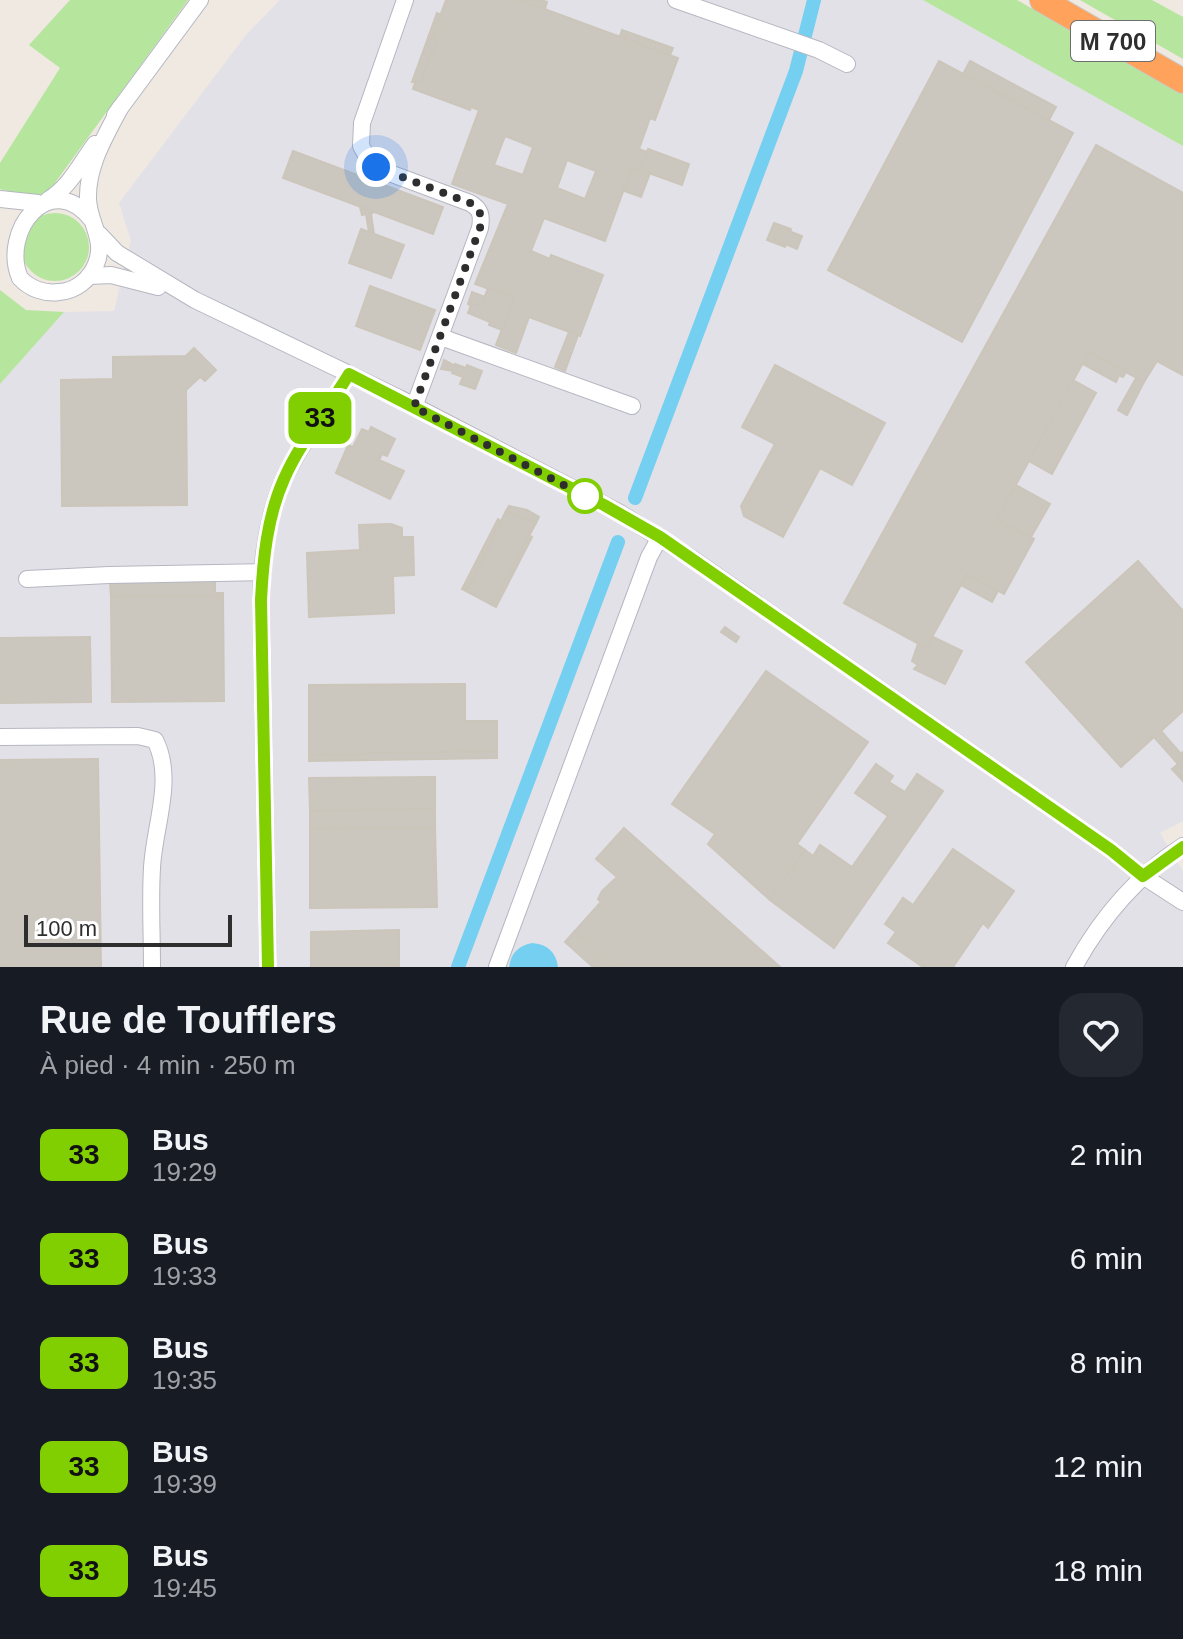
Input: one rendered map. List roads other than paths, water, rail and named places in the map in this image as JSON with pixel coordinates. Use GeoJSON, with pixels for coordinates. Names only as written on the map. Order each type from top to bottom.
{"type":"FeatureCollection","features":[{"type":"Feature","properties":{"kind":"highway","name":"M 700"},"geometry":{"type":"LineString","coordinates":[[1042,0],[1183,81]]}},
{"type":"Feature","properties":{"kind":"highway","name":"M 700"},"geometry":{"type":"LineString","coordinates":[[1061,0],[1183,71]]}},
{"type":"Feature","properties":{"kind":"street"},"geometry":{"type":"LineString","coordinates":[[120,108],[92,167],[88,200],[96,227],[99,256],[89,276],[79,286],[51,293],[37,290],[25,283],[12,266],[6,233],[21,214],[56,196],[71,178],[120,108],[200,0]]}},
{"type":"Feature","properties":{"kind":"street"},"geometry":{"type":"LineString","coordinates":[[405,0],[362,123],[359,138],[364,154],[376,167],[470,203],[481,215],[480,228],[414,407]]}},
{"type":"Feature","properties":{"kind":"street"},"geometry":{"type":"LineString","coordinates":[[676,0],[819,50],[847,64]]}},
{"type":"Feature","properties":{"kind":"street"},"geometry":{"type":"LineString","coordinates":[[0,199],[70,203],[82,210],[117,253],[195,300],[414,407],[660,537],[1183,902]]}},
{"type":"Feature","properties":{"kind":"street"},"geometry":{"type":"LineString","coordinates":[[89,276],[128,277],[195,300]]}},
{"type":"Feature","properties":{"kind":"street"},"geometry":{"type":"LineString","coordinates":[[441,337],[632,406]]}},
{"type":"Feature","properties":{"kind":"street"},"geometry":{"type":"LineString","coordinates":[[268,967],[263,572],[271,518],[283,481],[297,453],[349,374]]}},
{"type":"Feature","properties":{"kind":"street"},"geometry":{"type":"LineString","coordinates":[[497,967],[649,557],[660,537]]}},
{"type":"Feature","properties":{"kind":"street"},"geometry":{"type":"LineString","coordinates":[[27,579],[263,572]]}},
{"type":"Feature","properties":{"kind":"street"},"geometry":{"type":"LineString","coordinates":[[0,737],[138,736],[155,740],[163,756],[163,789],[152,867],[152,967]]}},
{"type":"Feature","properties":{"kind":"street"},"geometry":{"type":"LineString","coordinates":[[1074,967],[1104,920],[1143,876],[1183,846]]}},
{"type":"Feature","properties":{"kind":"water"},"geometry":{"type":"Polygon","coordinates":[[[532,943],[550,950],[558,967],[509,967],[516,951],[532,943]]]}},
{"type":"Feature","properties":{"kind":"waterway"},"geometry":{"type":"LineString","coordinates":[[635,498],[796,71],[814,0]]}},
{"type":"Feature","properties":{"kind":"waterway"},"geometry":{"type":"LineString","coordinates":[[458,967],[618,542]]}}]}
